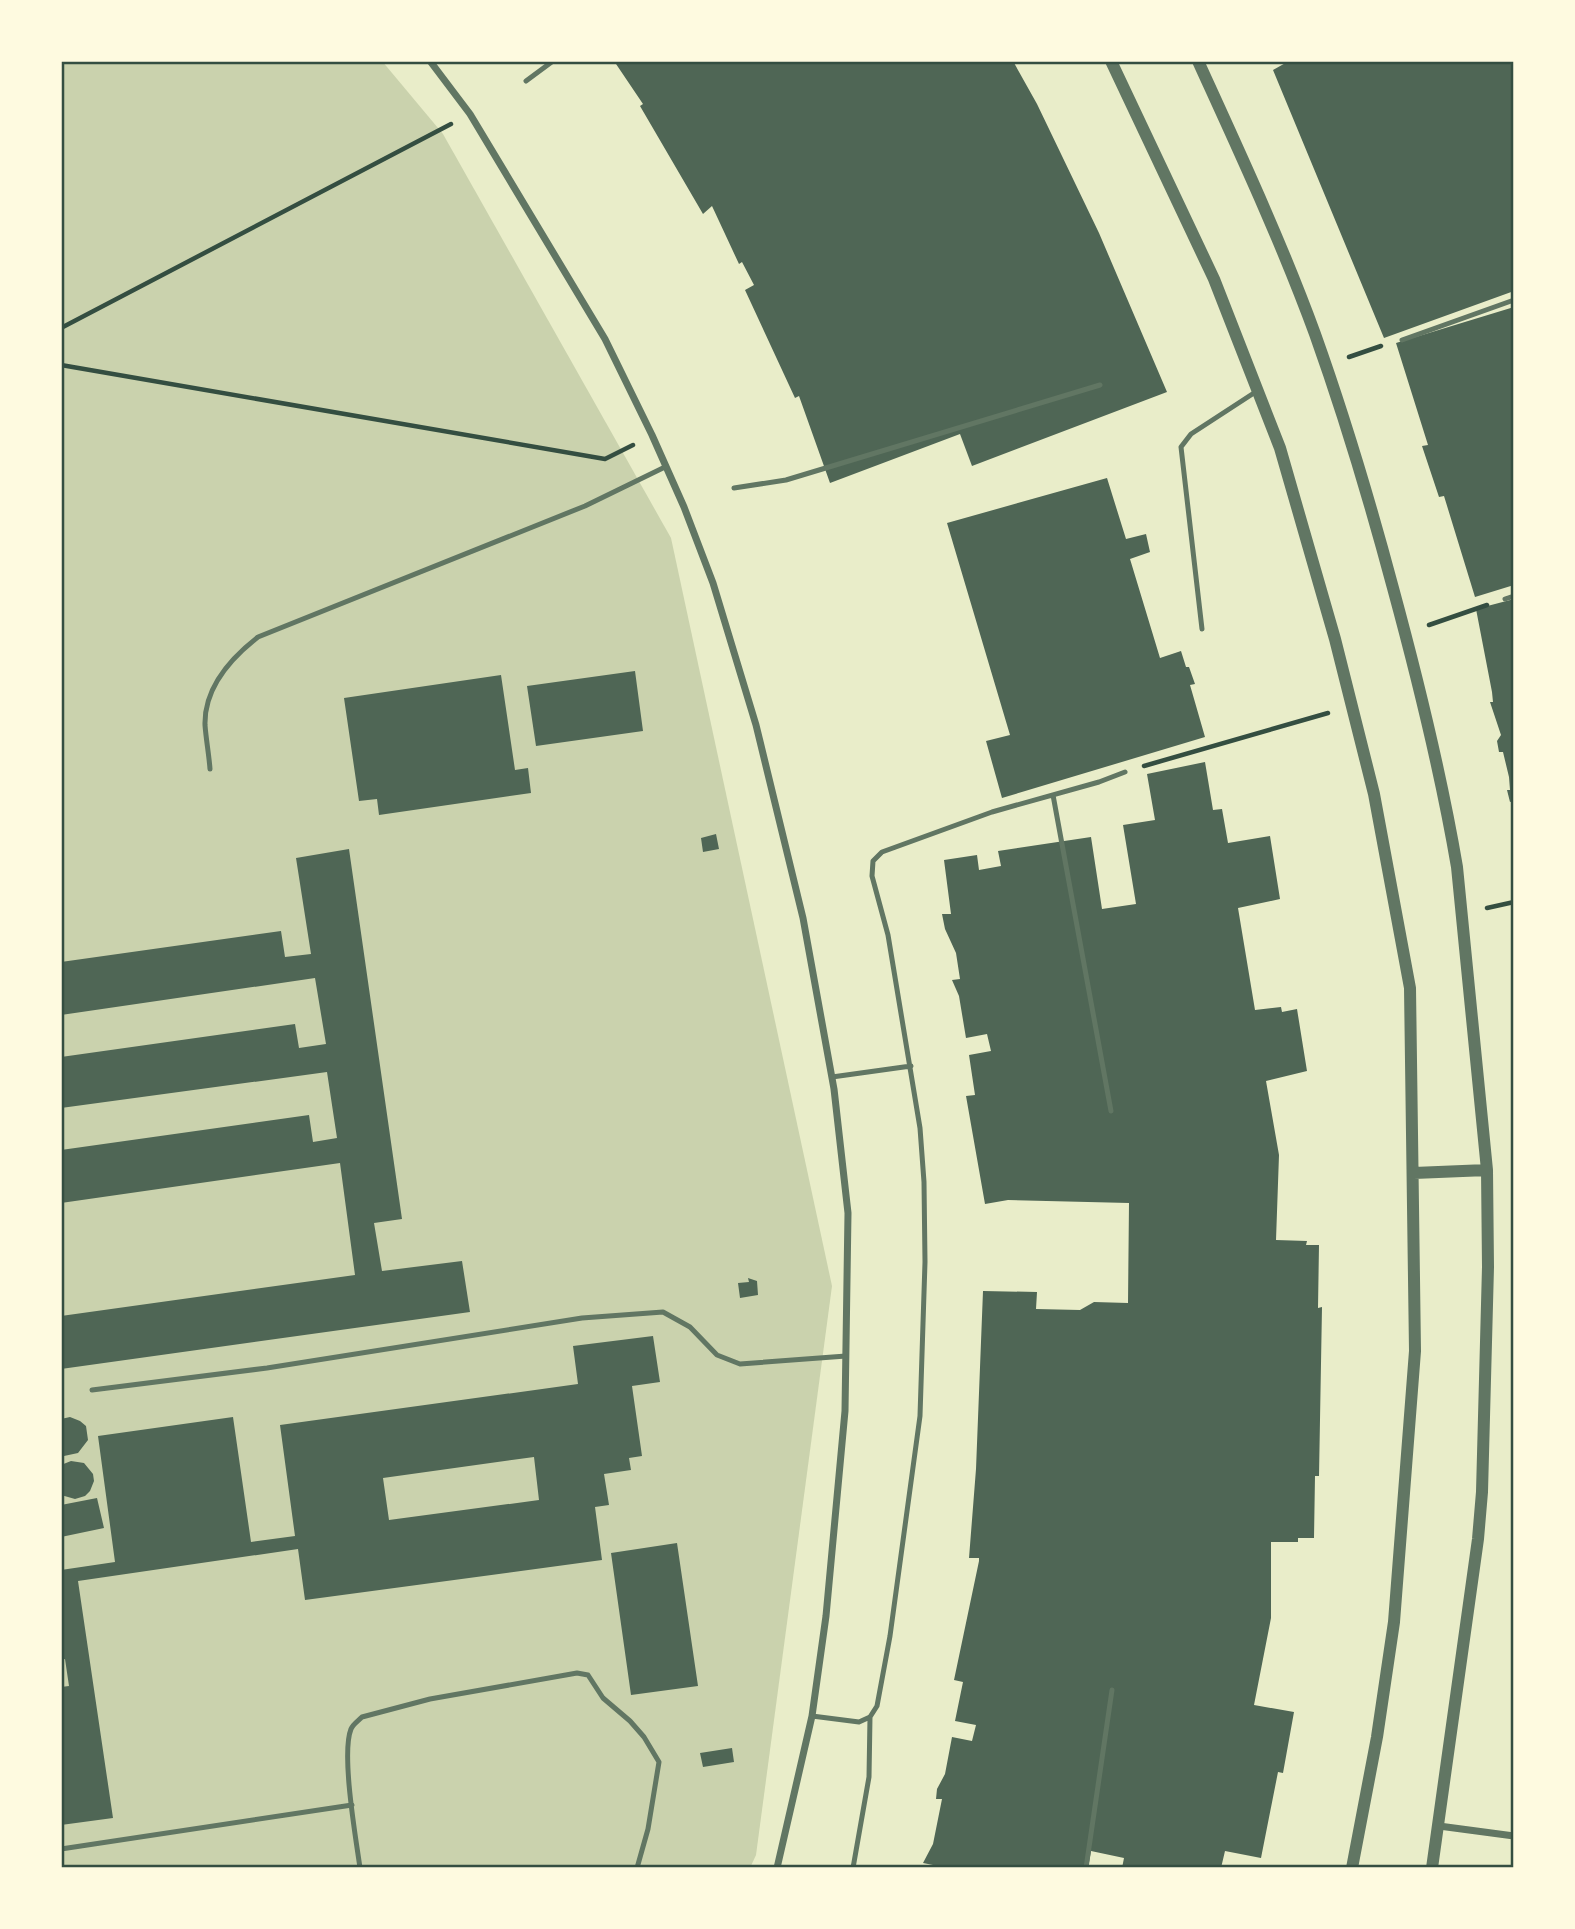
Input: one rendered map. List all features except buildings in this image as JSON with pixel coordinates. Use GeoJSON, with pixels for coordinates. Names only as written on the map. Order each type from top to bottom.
{"type":"FeatureCollection","features":[{"type":"Feature","properties":{"kind":"street"},"geometry":{"type":"LineString","coordinates":[[430,61],[470,114],[605,339],[684,508],[713,583],[757,725],[803,918],[832,1077],[848,1213],[845,1412],[826,1616],[812,1716],[777,1868]]}},
{"type":"Feature","properties":{"kind":"street"},"geometry":{"type":"LineString","coordinates":[[1111,61],[1214,279],[1280,448],[1374,794],[1410,988],[1415,1351],[1394,1622],[1377,1737],[1352,1868]]}},
{"type":"Feature","properties":{"kind":"street"},"geometry":{"type":"LineString","coordinates":[[1198,61],[1258,194],[1325,365],[1360,465],[1405,633],[1457,867],[1487,1170],[1488,1267],[1482,1492],[1478,1539],[1432,1868]]}},
{"type":"Feature","properties":{"kind":"street"},"geometry":{"type":"LineString","coordinates":[[1414,1173],[1487,1170]]}},
{"type":"Feature","properties":{"kind":"street"},"geometry":{"type":"LineString","coordinates":[[1439,1826],[1514,1836]]}},
{"type":"Feature","properties":{"kind":"lane"},"geometry":{"type":"LineString","coordinates":[[526,81],[553,61]]}},
{"type":"Feature","properties":{"kind":"lane"},"geometry":{"type":"LineString","coordinates":[[1402,340],[1514,300]]}},
{"type":"Feature","properties":{"kind":"lane"},"geometry":{"type":"LineString","coordinates":[[734,488],[786,480],[1100,385]]}},
{"type":"Feature","properties":{"kind":"lane"},"geometry":{"type":"LineString","coordinates":[[1202,629],[1181,447],[1191,434],[1258,391]]}},
{"type":"Feature","properties":{"kind":"lane"},"geometry":{"type":"LineString","coordinates":[[211,769],[205,722],[210,698],[221,673],[258,637],[585,506],[665,467]]}},
{"type":"Feature","properties":{"kind":"lane"},"geometry":{"type":"LineString","coordinates":[[1505,599],[1514,596]]}},
{"type":"Feature","properties":{"kind":"lane"},"geometry":{"type":"LineString","coordinates":[[853,1868],[869,1777],[870,1717],[877,1706],[890,1636],[920,1416],[925,1262],[920,1128],[888,935],[873,876],[873,861],[882,852],[992,812],[1125,772]]}},
{"type":"Feature","properties":{"kind":"lane"},"geometry":{"type":"LineString","coordinates":[[1053,794],[1111,1111]]}},
{"type":"Feature","properties":{"kind":"lane"},"geometry":{"type":"LineString","coordinates":[[832,1077],[911,1066]]}},
{"type":"Feature","properties":{"kind":"lane"},"geometry":{"type":"LineString","coordinates":[[92,1390],[267,1368],[582,1318],[663,1312],[690,1327],[717,1355],[740,1364],[846,1356]]}},
{"type":"Feature","properties":{"kind":"lane"},"geometry":{"type":"LineString","coordinates":[[360,1868],[348,1766],[350,1731],[362,1717],[430,1699],[577,1673],[588,1675],[603,1698],[630,1720],[659,1762],[648,1829],[637,1868]]}},
{"type":"Feature","properties":{"kind":"lane"},"geometry":{"type":"LineString","coordinates":[[1086,1868],[1112,1690]]}},
{"type":"Feature","properties":{"kind":"lane"},"geometry":{"type":"LineString","coordinates":[[812,1716],[846,1722],[859,1722],[870,1717]]}},
{"type":"Feature","properties":{"kind":"lane"},"geometry":{"type":"LineString","coordinates":[[61,1849],[352,1805]]}},
{"type":"Feature","properties":{"kind":"path"},"geometry":{"type":"LineString","coordinates":[[61,328],[470,114]]}},
{"type":"Feature","properties":{"kind":"path"},"geometry":{"type":"LineString","coordinates":[[1325,365],[1402,340]]}},
{"type":"Feature","properties":{"kind":"path"},"geometry":{"type":"LineString","coordinates":[[61,365],[605,459],[652,435]]}},
{"type":"Feature","properties":{"kind":"path"},"geometry":{"type":"LineString","coordinates":[[1405,633],[1505,599]]}},
{"type":"Feature","properties":{"kind":"path"},"geometry":{"type":"LineString","coordinates":[[1125,772],[1352,706]]}},
{"type":"Feature","properties":{"kind":"green space"},"geometry":{"type":"Polygon","coordinates":[[[61,61],[382,61],[443,134],[671,538],[832,1286],[756,1855],[750,1868],[61,1868],[61,61]]]}}]}
